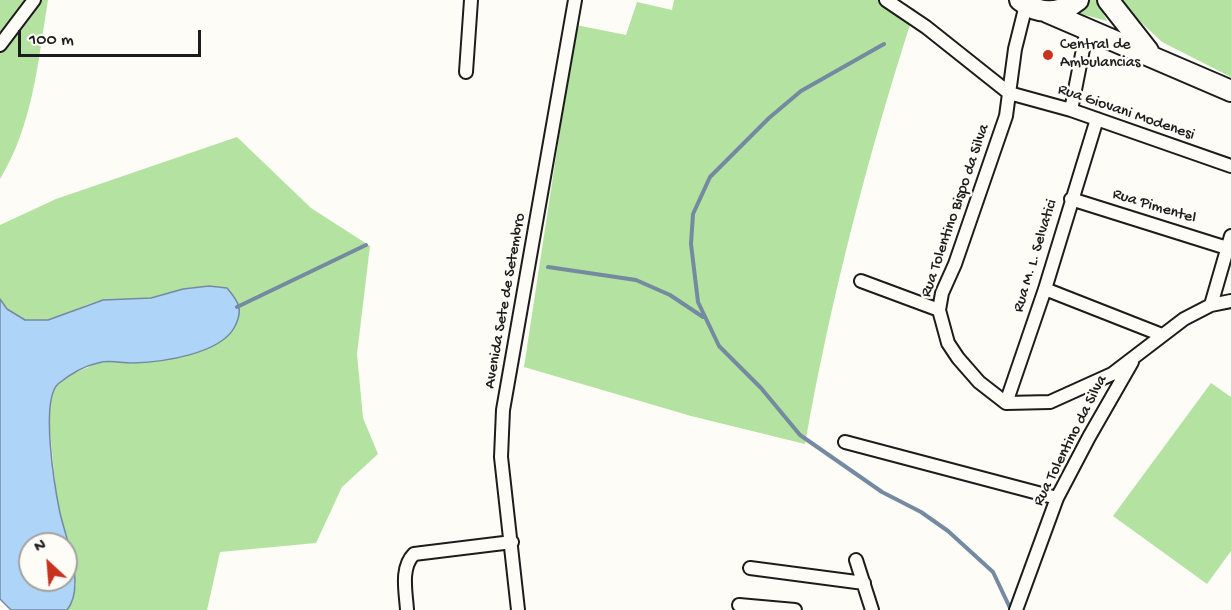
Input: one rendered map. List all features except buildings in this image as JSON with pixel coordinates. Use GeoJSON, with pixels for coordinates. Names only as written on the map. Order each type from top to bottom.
{"type":"FeatureCollection","features":[{"type":"Feature","properties":{"kind":"main road"},"geometry":{"type":"LineString","coordinates":[[1047,12],[1064,9],[1078,0]]}},
{"type":"Feature","properties":{"kind":"main road"},"geometry":{"type":"LineString","coordinates":[[1108,0],[1152,55]]}},
{"type":"Feature","properties":{"kind":"main road"},"geometry":{"type":"LineString","coordinates":[[1021,1],[1152,55],[1231,91]]}},
{"type":"Feature","properties":{"kind":"street"},"geometry":{"type":"LineString","coordinates":[[0,45],[34,0]]}},
{"type":"Feature","properties":{"kind":"street"},"geometry":{"type":"LineString","coordinates":[[466,72],[471,0]]}},
{"type":"Feature","properties":{"kind":"street","name":"Avenida Sete de Setembro"},"geometry":{"type":"LineString","coordinates":[[518,610],[501,457],[503,410],[575,0]]}},
{"type":"Feature","properties":{"kind":"street"},"geometry":{"type":"LineString","coordinates":[[886,0],[926,27],[1009,93]]}},
{"type":"Feature","properties":{"kind":"street","name":"Rua Tolentino Bispo da Silva"},"geometry":{"type":"LineString","coordinates":[[1006,403],[979,382],[958,358],[948,342],[939,310],[942,293],[955,264],[1006,116],[1021,1]]}},
{"type":"Feature","properties":{"kind":"street"},"geometry":{"type":"LineString","coordinates":[[1071,110],[1087,29]]}},
{"type":"Feature","properties":{"kind":"street","name":"Rua Giovani Modenesi"},"geometry":{"type":"LineString","coordinates":[[1009,93],[1071,110],[1231,166]]}},
{"type":"Feature","properties":{"kind":"street","name":"Rua M. L. Selvatici"},"geometry":{"type":"LineString","coordinates":[[1006,403],[1045,289],[1097,119]]}},
{"type":"Feature","properties":{"kind":"street","name":"Rua Pimentel"},"geometry":{"type":"LineString","coordinates":[[1071,199],[1229,242]]}},
{"type":"Feature","properties":{"kind":"street"},"geometry":{"type":"LineString","coordinates":[[1211,305],[1229,242]]}},
{"type":"Feature","properties":{"kind":"street"},"geometry":{"type":"LineString","coordinates":[[861,281],[939,310]]}},
{"type":"Feature","properties":{"kind":"street"},"geometry":{"type":"LineString","coordinates":[[1045,289],[1162,335]]}},
{"type":"Feature","properties":{"kind":"street"},"geometry":{"type":"LineString","coordinates":[[1006,403],[1032,404],[1066,397],[1112,374],[1184,319],[1211,305],[1231,301]]}},
{"type":"Feature","properties":{"kind":"street","name":"Rua Tolentino da Silva"},"geometry":{"type":"LineString","coordinates":[[1016,610],[1057,498],[1135,357]]}},
{"type":"Feature","properties":{"kind":"street"},"geometry":{"type":"LineString","coordinates":[[845,442],[1057,498]]}},
{"type":"Feature","properties":{"kind":"street"},"geometry":{"type":"LineString","coordinates":[[407,610],[405,572],[408,560],[414,554],[512,542]]}},
{"type":"Feature","properties":{"kind":"street"},"geometry":{"type":"LineString","coordinates":[[856,560],[872,610]]}},
{"type":"Feature","properties":{"kind":"street"},"geometry":{"type":"LineString","coordinates":[[750,568],[864,583]]}},
{"type":"Feature","properties":{"kind":"street"},"geometry":{"type":"LineString","coordinates":[[739,606],[795,610]]}},
{"type":"Feature","properties":{"kind":"green space"},"geometry":{"type":"Polygon","coordinates":[[[0,0],[48,0],[27,115],[20,137],[0,179],[0,0]]]}},
{"type":"Feature","properties":{"kind":"green space"},"geometry":{"type":"Polygon","coordinates":[[[674,0],[892,0],[915,9],[852,225],[805,444],[691,416],[524,367],[576,25],[626,35],[637,2],[672,10],[674,0]]]}},
{"type":"Feature","properties":{"kind":"green space"},"geometry":{"type":"Polygon","coordinates":[[[1089,0],[1097,0],[1107,21],[1081,14],[1080,11],[1089,0]]]}},
{"type":"Feature","properties":{"kind":"green space"},"geometry":{"type":"Polygon","coordinates":[[[1117,0],[1231,0],[1231,77],[1162,42],[1117,0]]]}},
{"type":"Feature","properties":{"kind":"green space"},"geometry":{"type":"Polygon","coordinates":[[[237,137],[311,208],[370,246],[357,354],[363,418],[378,454],[342,487],[316,543],[220,552],[207,610],[67,610],[73,592],[78,592],[78,532],[64,532],[56,493],[48,411],[50,395],[56,386],[72,374],[98,363],[115,361],[133,364],[215,345],[227,288],[205,287],[150,298],[104,300],[44,321],[24,320],[10,311],[0,299],[0,225],[56,199],[237,137]]]}},
{"type":"Feature","properties":{"kind":"green space"},"geometry":{"type":"Polygon","coordinates":[[[1211,383],[1231,397],[1231,551],[1207,584],[1113,516],[1211,383]]]}},
{"type":"Feature","properties":{"kind":"water"},"geometry":{"type":"Polygon","coordinates":[[[209,286],[227,288],[239,306],[239,316],[227,337],[203,350],[160,361],[134,363],[107,361],[93,364],[77,371],[58,384],[53,393],[49,426],[52,466],[65,532],[18,532],[18,592],[74,592],[67,610],[11,610],[0,599],[0,299],[7,309],[25,320],[48,320],[103,300],[151,298],[183,289],[209,286]]]}},
{"type":"Feature","properties":{"kind":"waterway"},"geometry":{"type":"LineString","coordinates":[[884,44],[801,91],[769,118],[710,177],[693,214],[691,244],[698,302],[719,346],[761,388],[800,435],[882,492],[921,512],[948,531],[993,572],[1011,610]]}},
{"type":"Feature","properties":{"kind":"waterway"},"geometry":{"type":"LineString","coordinates":[[237,307],[366,245]]}},
{"type":"Feature","properties":{"kind":"waterway"},"geometry":{"type":"LineString","coordinates":[[548,267],[636,280],[670,295],[703,317]]}},
{"type":"Feature","properties":{"kind":"place","name":"Central de Ambulancias"},"geometry":{"type":"Point","coordinates":[1048,55]}}]}
